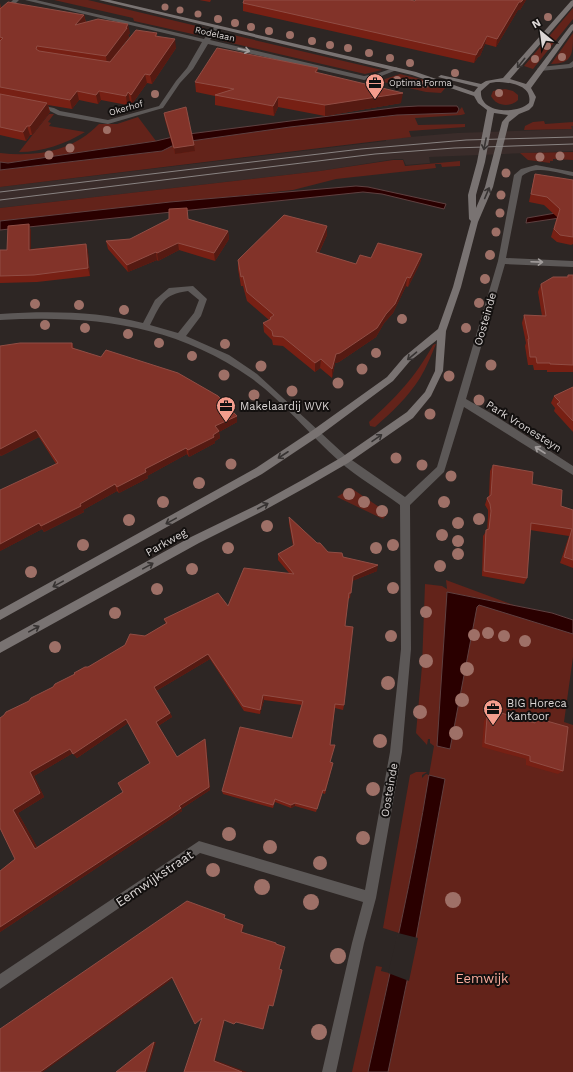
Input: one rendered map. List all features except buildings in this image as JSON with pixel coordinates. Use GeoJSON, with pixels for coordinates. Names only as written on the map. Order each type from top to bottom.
{"type":"FeatureCollection","features":[{"type":"Feature","properties":{"kind":"street"},"geometry":{"type":"LineString","coordinates":[[0,17],[16,0]]}},
{"type":"Feature","properties":{"kind":"street","name":"Rodelaan"},"geometry":{"type":"LineString","coordinates":[[28,0],[364,78],[377,76],[396,69]]}},
{"type":"Feature","properties":{"kind":"street","name":"Rodelaan"},"geometry":{"type":"LineString","coordinates":[[102,0],[414,73],[477,95]]}},
{"type":"Feature","properties":{"kind":"street"},"geometry":{"type":"LineString","coordinates":[[505,80],[516,70],[573,2]]}},
{"type":"Feature","properties":{"kind":"street"},"geometry":{"type":"LineString","coordinates":[[527,88],[573,26]]}},
{"type":"Feature","properties":{"kind":"street"},"geometry":{"type":"LineString","coordinates":[[137,33],[141,27]]}},
{"type":"Feature","properties":{"kind":"street","name":"Okerhof"},"geometry":{"type":"LineString","coordinates":[[30,105],[52,109],[58,113],[108,122],[161,106],[178,82],[190,69],[206,41],[217,27]]}},
{"type":"Feature","properties":{"kind":"street"},"geometry":{"type":"LineString","coordinates":[[540,69],[571,66],[573,63]]}},
{"type":"Feature","properties":{"kind":"street","name":"Rodelaan"},"geometry":{"type":"LineString","coordinates":[[414,73],[424,73],[482,86]]}},
{"type":"Feature","properties":{"kind":"street"},"geometry":{"type":"LineString","coordinates":[[345,460],[410,415],[428,394],[439,371],[442,331],[457,287],[474,222],[489,188],[506,122],[517,112],[530,106],[533,100],[532,95],[527,88],[505,80],[488,82],[478,90],[477,95],[484,105],[491,109],[508,113],[517,112]]}},
{"type":"Feature","properties":{"kind":"street"},"geometry":{"type":"LineString","coordinates":[[474,222],[472,195],[481,162],[491,109]]}},
{"type":"Feature","properties":{"kind":"street","name":"Oosteinde"},"geometry":{"type":"LineString","coordinates":[[329,1072],[358,943],[370,898],[396,752],[406,649],[405,503],[441,469],[502,261],[518,175],[527,169],[534,168],[573,174]]}},
{"type":"Feature","properties":{"kind":"street"},"geometry":{"type":"LineString","coordinates":[[502,261],[573,264]]}},
{"type":"Feature","properties":{"kind":"street"},"geometry":{"type":"LineString","coordinates":[[146,325],[158,302],[167,294],[172,290],[190,288],[203,299],[198,314],[181,336]]}},
{"type":"Feature","properties":{"kind":"street"},"geometry":{"type":"LineString","coordinates":[[0,317],[36,314],[85,315],[146,325],[181,336],[221,356],[255,376],[345,460],[405,503]]}},
{"type":"Feature","properties":{"kind":"street"},"geometry":{"type":"LineString","coordinates":[[316,434],[390,379],[407,359],[442,331]]}},
{"type":"Feature","properties":{"kind":"street","name":"Park Vronesteyn"},"geometry":{"type":"LineString","coordinates":[[461,401],[573,471]]}},
{"type":"Feature","properties":{"kind":"street","name":"Parkweg"},"geometry":{"type":"LineString","coordinates":[[0,615],[259,471],[316,434]]}},
{"type":"Feature","properties":{"kind":"street","name":"Parkweg"},"geometry":{"type":"LineString","coordinates":[[0,648],[195,540],[260,508],[345,460]]}},
{"type":"Feature","properties":{"kind":"street","name":"Eemwijkstraat"},"geometry":{"type":"LineString","coordinates":[[0,982],[199,847],[370,898]]}},
{"type":"Feature","properties":{"kind":"shaded area"},"geometry":{"type":"Polygon","coordinates":[[[418,106],[457,106],[459,109],[457,113],[397,115],[290,127],[191,141],[172,146],[162,151],[0,170],[0,162],[8,163],[156,141],[181,135],[418,106]]]}},
{"type":"Feature","properties":{"kind":"shaded area"},"geometry":{"type":"Polygon","coordinates":[[[571,126],[573,126],[573,151],[429,157],[430,163],[406,165],[403,159],[395,159],[320,171],[0,208],[0,187],[386,141],[386,139],[457,133],[571,129],[571,126]]]}},
{"type":"Feature","properties":{"kind":"shaded area"},"geometry":{"type":"Polygon","coordinates":[[[356,186],[368,187],[446,204],[444,209],[382,194],[363,192],[0,230],[0,221],[170,202],[356,186]]]}},
{"type":"Feature","properties":{"kind":"shaded area"},"geometry":{"type":"Polygon","coordinates":[[[573,210],[573,216],[526,223],[527,218],[573,210]]]}},
{"type":"Feature","properties":{"kind":"shaded area"},"geometry":{"type":"Polygon","coordinates":[[[447,592],[552,613],[573,620],[573,634],[479,605],[477,607],[450,749],[437,746],[447,592]]]}},
{"type":"Feature","properties":{"kind":"shaded area"},"geometry":{"type":"Polygon","coordinates":[[[429,775],[445,779],[416,938],[388,1072],[368,1072],[393,961],[429,775]]]}},
{"type":"Feature","properties":{"kind":"green space"},"geometry":{"type":"Polygon","coordinates":[[[54,0],[88,0],[205,28],[206,32],[197,35],[134,21],[133,18],[54,0]]]}},
{"type":"Feature","properties":{"kind":"green space"},"geometry":{"type":"Polygon","coordinates":[[[573,8],[573,19],[533,69],[524,66],[573,8]]]}},
{"type":"Feature","properties":{"kind":"green space"},"geometry":{"type":"Polygon","coordinates":[[[573,33],[572,52],[568,59],[564,62],[551,64],[573,33]]]}},
{"type":"Feature","properties":{"kind":"green space"},"geometry":{"type":"Polygon","coordinates":[[[229,34],[382,70],[365,74],[223,41],[229,34]]]}},
{"type":"Feature","properties":{"kind":"green space"},"geometry":{"type":"Polygon","coordinates":[[[400,74],[446,87],[441,93],[426,92],[379,81],[400,74]]]}},
{"type":"Feature","properties":{"kind":"green space"},"geometry":{"type":"Polygon","coordinates":[[[505,89],[513,91],[518,95],[518,100],[515,103],[503,105],[496,102],[491,96],[493,91],[505,89]]]}},
{"type":"Feature","properties":{"kind":"green space"},"geometry":{"type":"Polygon","coordinates":[[[462,107],[465,114],[415,118],[418,125],[465,124],[465,127],[409,131],[411,137],[0,187],[0,170],[162,151],[172,146],[191,141],[290,127],[397,115],[457,113],[462,107]]]}},
{"type":"Feature","properties":{"kind":"green space"},"geometry":{"type":"Polygon","coordinates":[[[49,114],[54,114],[48,122],[51,123],[49,126],[85,132],[70,140],[45,149],[19,152],[49,114]]]}},
{"type":"Feature","properties":{"kind":"green space"},"geometry":{"type":"Polygon","coordinates":[[[138,117],[156,141],[8,163],[0,162],[0,153],[40,153],[65,147],[77,141],[99,124],[117,124],[138,117]]]}},
{"type":"Feature","properties":{"kind":"green space"},"geometry":{"type":"Polygon","coordinates":[[[544,121],[545,124],[573,122],[573,126],[571,126],[572,129],[524,130],[525,126],[533,122],[544,121]]]}},
{"type":"Feature","properties":{"kind":"green space"},"geometry":{"type":"Polygon","coordinates":[[[573,152],[573,160],[553,159],[550,163],[528,160],[520,153],[573,152]]]}},
{"type":"Feature","properties":{"kind":"green space"},"geometry":{"type":"Polygon","coordinates":[[[393,160],[403,160],[405,166],[460,161],[460,166],[442,167],[441,164],[435,164],[436,168],[336,179],[293,190],[0,221],[0,208],[320,171],[393,160]]]}},
{"type":"Feature","properties":{"kind":"green space"},"geometry":{"type":"Polygon","coordinates":[[[435,344],[420,378],[410,392],[394,410],[375,427],[370,426],[369,422],[388,404],[412,377],[435,344]]]}},
{"type":"Feature","properties":{"kind":"green space"},"geometry":{"type":"Polygon","coordinates":[[[351,488],[388,513],[383,519],[337,497],[351,488]]]}},
{"type":"Feature","properties":{"kind":"green space","name":"Eemwijk"},"geometry":{"type":"Polygon","coordinates":[[[446,580],[573,627],[573,657],[564,722],[573,725],[573,1072],[352,1072],[376,966],[382,967],[381,971],[389,973],[399,933],[383,928],[410,775],[416,772],[427,772],[422,775],[422,778],[426,774],[429,775],[434,746],[430,743],[430,739],[428,739],[427,745],[416,733],[422,666],[425,584],[442,586],[447,589],[446,580]]]}},
{"type":"Feature","properties":{"kind":"pier"},"geometry":{"type":"Polygon","coordinates":[[[398,933],[418,938],[409,981],[388,973],[398,933]]]}},
{"type":"Feature","properties":{"kind":"tram line"},"geometry":{"type":"LineString","coordinates":[[0,192],[361,149],[466,140],[573,137]]}},
{"type":"Feature","properties":{"kind":"tram line"},"geometry":{"type":"LineString","coordinates":[[0,200],[375,154],[454,148],[573,144]]}},
{"type":"Feature","properties":{"kind":"place","name":"Optima Forma"},"geometry":{"type":"Point","coordinates":[375,100]}},
{"type":"Feature","properties":{"kind":"place","name":"Makelaardij WVK"},"geometry":{"type":"Point","coordinates":[226,423]}},
{"type":"Feature","properties":{"kind":"place","name":"BIG Horeca Kantoor"},"geometry":{"type":"Point","coordinates":[493,726]}}]}
